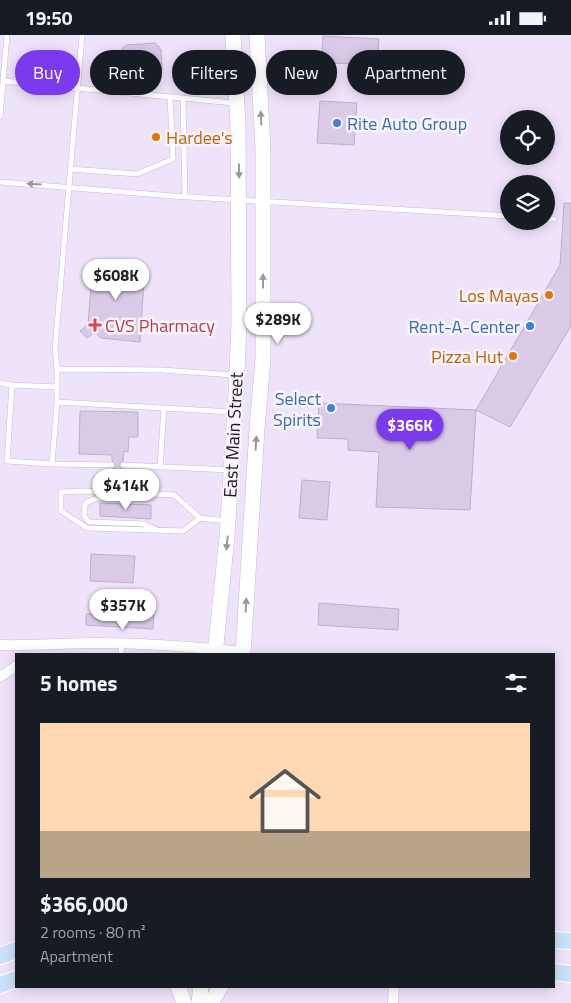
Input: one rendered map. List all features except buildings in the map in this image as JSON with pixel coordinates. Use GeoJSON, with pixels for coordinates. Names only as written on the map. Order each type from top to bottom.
{"type":"FeatureCollection","features":[{"type":"Feature","properties":{"kind":"main road","name":"East Main Street"},"geometry":{"type":"LineString","coordinates":[[215,652],[228,521],[237,375],[239,199],[233,35]]}},
{"type":"Feature","properties":{"kind":"main road","name":"East Main Street"},"geometry":{"type":"LineString","coordinates":[[244,653],[263,359],[263,150],[256,35]]}},
{"type":"Feature","properties":{"kind":"main road"},"geometry":{"type":"LineString","coordinates":[[555,940],[571,941]]}},
{"type":"Feature","properties":{"kind":"main road"},"geometry":{"type":"LineString","coordinates":[[0,956],[15,950]]}},
{"type":"Feature","properties":{"kind":"main road"},"geometry":{"type":"LineString","coordinates":[[555,971],[571,973]]}},
{"type":"Feature","properties":{"kind":"main road"},"geometry":{"type":"LineString","coordinates":[[0,985],[15,979]]}},
{"type":"Feature","properties":{"kind":"main road"},"geometry":{"type":"LineString","coordinates":[[179,988],[184,1003]]}},
{"type":"Feature","properties":{"kind":"main road"},"geometry":{"type":"LineString","coordinates":[[199,1003],[200,988]]}},
{"type":"Feature","properties":{"kind":"main road"},"geometry":{"type":"LineString","coordinates":[[211,1003],[220,988]]}},
{"type":"Feature","properties":{"kind":"street"},"geometry":{"type":"LineString","coordinates":[[0,645],[122,649],[155,644],[215,652],[244,653]]}},
{"type":"Feature","properties":{"kind":"street"},"geometry":{"type":"LineString","coordinates":[[36,653],[46,646]]}},
{"type":"Feature","properties":{"kind":"street"},"geometry":{"type":"LineString","coordinates":[[0,677],[15,667]]}},
{"type":"Feature","properties":{"kind":"street"},"geometry":{"type":"LineString","coordinates":[[393,1003],[394,988]]}},
{"type":"Feature","properties":{"kind":"lane"},"geometry":{"type":"LineString","coordinates":[[0,117],[7,35]]}},
{"type":"Feature","properties":{"kind":"lane"},"geometry":{"type":"LineString","coordinates":[[80,62],[82,35]]}},
{"type":"Feature","properties":{"kind":"lane"},"geometry":{"type":"LineString","coordinates":[[3,81],[15,82]]}},
{"type":"Feature","properties":{"kind":"lane"},"geometry":{"type":"LineString","coordinates":[[80,88],[237,104]]}},
{"type":"Feature","properties":{"kind":"lane"},"geometry":{"type":"LineString","coordinates":[[52,464],[56,402],[56,349],[68,187],[77,95]]}},
{"type":"Feature","properties":{"kind":"lane"},"geometry":{"type":"LineString","coordinates":[[70,169],[137,173],[173,159],[170,98]]}},
{"type":"Feature","properties":{"kind":"lane"},"geometry":{"type":"LineString","coordinates":[[183,99],[185,197]]}},
{"type":"Feature","properties":{"kind":"lane"},"geometry":{"type":"LineString","coordinates":[[0,182],[185,197],[263,200],[500,215]]}},
{"type":"Feature","properties":{"kind":"lane"},"geometry":{"type":"LineString","coordinates":[[57,369],[162,370],[237,375]]}},
{"type":"Feature","properties":{"kind":"lane"},"geometry":{"type":"LineString","coordinates":[[0,383],[56,387]]}},
{"type":"Feature","properties":{"kind":"lane"},"geometry":{"type":"LineString","coordinates":[[12,385],[7,461],[112,465]]}},
{"type":"Feature","properties":{"kind":"lane"},"geometry":{"type":"LineString","coordinates":[[56,402],[235,412]]}},
{"type":"Feature","properties":{"kind":"lane"},"geometry":{"type":"LineString","coordinates":[[160,467],[164,408]]}},
{"type":"Feature","properties":{"kind":"lane"},"geometry":{"type":"LineString","coordinates":[[123,465],[232,470]]}},
{"type":"Feature","properties":{"kind":"lane"},"geometry":{"type":"LineString","coordinates":[[200,518],[184,531],[87,528],[61,511],[61,492],[83,491],[174,495],[200,518],[228,521]]}},
{"type":"Feature","properties":{"kind":"lane"},"geometry":{"type":"LineString","coordinates":[[140,493],[122,499],[106,497],[92,499],[85,503],[84,516],[89,522],[144,524],[159,530]]}},
{"type":"Feature","properties":{"kind":"place","name":"Rite Auto Group"},"geometry":{"type":"Point","coordinates":[337,123]}},
{"type":"Feature","properties":{"kind":"place","name":"Hardee's"},"geometry":{"type":"Point","coordinates":[156,137]}},
{"type":"Feature","properties":{"kind":"place","name":"Los Mayas"},"geometry":{"type":"Point","coordinates":[549,295]}},
{"type":"Feature","properties":{"kind":"place","name":"CVS Pharmacy"},"geometry":{"type":"Point","coordinates":[95,325]}},
{"type":"Feature","properties":{"kind":"place","name":"Rent-A-Center"},"geometry":{"type":"Point","coordinates":[530,326]}},
{"type":"Feature","properties":{"kind":"place","name":"Pizza Hut"},"geometry":{"type":"Point","coordinates":[513,356]}},
{"type":"Feature","properties":{"kind":"place","name":"Select Spirits"},"geometry":{"type":"Point","coordinates":[331,408]}}]}
